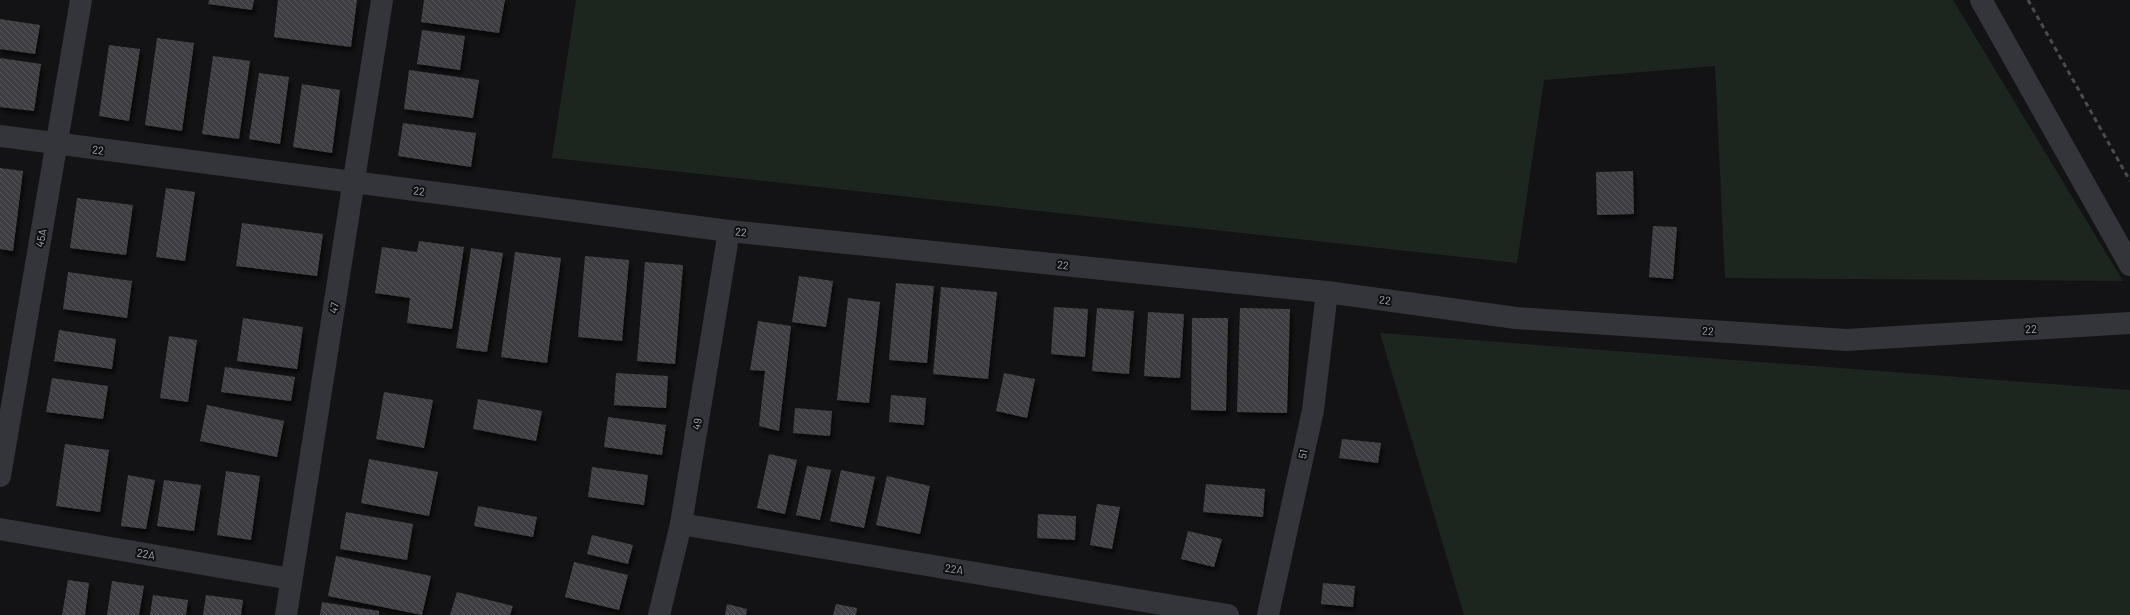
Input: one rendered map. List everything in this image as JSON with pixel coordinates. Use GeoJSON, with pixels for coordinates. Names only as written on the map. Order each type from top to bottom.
{"type":"FeatureCollection","features":[{"type":"Feature","properties":{"kind":"street","name":"45A"},"geometry":{"type":"LineString","coordinates":[[0,476],[81,0]]}},
{"type":"Feature","properties":{"kind":"street","name":"47"},"geometry":{"type":"LineString","coordinates":[[286,615],[382,0]]}},
{"type":"Feature","properties":{"kind":"street"},"geometry":{"type":"LineString","coordinates":[[1981,0],[2130,265]]}},
{"type":"Feature","properties":{"kind":"street","name":"22"},"geometry":{"type":"LineString","coordinates":[[0,136],[729,231],[1328,292],[1516,318],[1846,340],[2130,323]]}},
{"type":"Feature","properties":{"kind":"street","name":"49"},"geometry":{"type":"LineString","coordinates":[[659,615],[681,524],[729,231]]}},
{"type":"Feature","properties":{"kind":"street","name":"51"},"geometry":{"type":"LineString","coordinates":[[1268,615],[1313,410],[1328,292]]}},
{"type":"Feature","properties":{"kind":"street","name":"22A"},"geometry":{"type":"LineString","coordinates":[[681,524],[1228,615]]}},
{"type":"Feature","properties":{"kind":"street","name":"22A"},"geometry":{"type":"LineString","coordinates":[[0,529],[291,579]]}},
{"type":"Feature","properties":{"kind":"shaded area"},"geometry":{"type":"Polygon","coordinates":[[[576,0],[1953,0],[2123,281],[1725,278],[1715,66],[1544,80],[1517,263],[552,158],[576,0]]]}},
{"type":"Feature","properties":{"kind":"shaded area"},"geometry":{"type":"Polygon","coordinates":[[[1380,333],[2130,390],[2130,615],[1464,615],[1380,333]]]}},
{"type":"Feature","properties":{"kind":"building"},"geometry":{"type":"Polygon","coordinates":[[[209,0],[254,0],[252,10],[208,4],[209,0]]]}},
{"type":"Feature","properties":{"kind":"building"},"geometry":{"type":"Polygon","coordinates":[[[278,0],[357,0],[351,47],[274,37],[278,0]]]}},
{"type":"Feature","properties":{"kind":"building"},"geometry":{"type":"Polygon","coordinates":[[[424,0],[505,0],[499,33],[421,22],[424,0]]]}},
{"type":"Feature","properties":{"kind":"building"},"geometry":{"type":"Polygon","coordinates":[[[0,19],[40,25],[35,54],[0,49],[0,19]]]}},
{"type":"Feature","properties":{"kind":"building"},"geometry":{"type":"Polygon","coordinates":[[[422,30],[465,36],[460,70],[417,64],[422,30]]]}},
{"type":"Feature","properties":{"kind":"building"},"geometry":{"type":"Polygon","coordinates":[[[157,38],[194,43],[182,131],[145,125],[157,38]]]}},
{"type":"Feature","properties":{"kind":"building"},"geometry":{"type":"Polygon","coordinates":[[[109,45],[140,49],[129,121],[99,116],[109,45]]]}},
{"type":"Feature","properties":{"kind":"building"},"geometry":{"type":"Polygon","coordinates":[[[213,56],[250,61],[239,139],[202,134],[213,56]]]}},
{"type":"Feature","properties":{"kind":"building"},"geometry":{"type":"Polygon","coordinates":[[[0,58],[41,64],[34,111],[0,107],[0,58]]]}},
{"type":"Feature","properties":{"kind":"building"},"geometry":{"type":"Polygon","coordinates":[[[409,70],[479,80],[473,118],[404,109],[409,70]]]}},
{"type":"Feature","properties":{"kind":"building"},"geometry":{"type":"Polygon","coordinates":[[[259,73],[289,77],[280,144],[249,139],[259,73]]]}},
{"type":"Feature","properties":{"kind":"building"},"geometry":{"type":"Polygon","coordinates":[[[302,84],[340,90],[332,153],[293,147],[302,84]]]}},
{"type":"Feature","properties":{"kind":"building"},"geometry":{"type":"Polygon","coordinates":[[[403,123],[476,133],[471,167],[398,156],[403,123]]]}},
{"type":"Feature","properties":{"kind":"building"},"geometry":{"type":"Polygon","coordinates":[[[0,168],[23,171],[13,251],[0,249],[0,168]]]}},
{"type":"Feature","properties":{"kind":"building"},"geometry":{"type":"Polygon","coordinates":[[[1633,171],[1634,214],[1597,215],[1596,172],[1633,171]]]}},
{"type":"Feature","properties":{"kind":"building"},"geometry":{"type":"Polygon","coordinates":[[[166,188],[195,192],[185,261],[156,257],[166,188]]]}},
{"type":"Feature","properties":{"kind":"building"},"geometry":{"type":"Polygon","coordinates":[[[77,198],[133,205],[126,255],[70,248],[77,198]]]}},
{"type":"Feature","properties":{"kind":"building"},"geometry":{"type":"Polygon","coordinates":[[[242,223],[323,234],[317,276],[236,266],[242,223]]]}},
{"type":"Feature","properties":{"kind":"building"},"geometry":{"type":"Polygon","coordinates":[[[1653,226],[1677,227],[1673,279],[1649,277],[1653,226]]]}},
{"type":"Feature","properties":{"kind":"building"},"geometry":{"type":"Polygon","coordinates":[[[419,241],[464,247],[452,329],[407,323],[410,298],[375,293],[382,247],[417,252],[419,241]]]}},
{"type":"Feature","properties":{"kind":"building"},"geometry":{"type":"Polygon","coordinates":[[[471,248],[503,253],[487,352],[456,348],[471,248]]]}},
{"type":"Feature","properties":{"kind":"building"},"geometry":{"type":"Polygon","coordinates":[[[515,252],[561,258],[547,363],[501,357],[515,252]]]}},
{"type":"Feature","properties":{"kind":"building"},"geometry":{"type":"Polygon","coordinates":[[[585,256],[629,260],[622,341],[578,337],[585,256]]]}},
{"type":"Feature","properties":{"kind":"building"},"geometry":{"type":"Polygon","coordinates":[[[645,262],[683,265],[675,364],[637,361],[645,262]]]}},
{"type":"Feature","properties":{"kind":"building"},"geometry":{"type":"Polygon","coordinates":[[[68,272],[132,281],[127,318],[63,309],[68,272]]]}},
{"type":"Feature","properties":{"kind":"building"},"geometry":{"type":"Polygon","coordinates":[[[799,276],[833,281],[826,327],[792,322],[799,276]]]}},
{"type":"Feature","properties":{"kind":"building"},"geometry":{"type":"Polygon","coordinates":[[[896,283],[934,286],[927,363],[889,360],[896,283]]]}},
{"type":"Feature","properties":{"kind":"building"},"geometry":{"type":"Polygon","coordinates":[[[941,287],[997,292],[988,379],[933,374],[941,287]]]}},
{"type":"Feature","properties":{"kind":"building"},"geometry":{"type":"Polygon","coordinates":[[[848,298],[880,302],[869,403],[837,400],[848,298]]]}},
{"type":"Feature","properties":{"kind":"building"},"geometry":{"type":"Polygon","coordinates":[[[1054,307],[1088,309],[1085,357],[1051,354],[1054,307]]]}},
{"type":"Feature","properties":{"kind":"building"},"geometry":{"type":"Polygon","coordinates":[[[1097,308],[1134,311],[1129,374],[1092,371],[1097,308]]]}},
{"type":"Feature","properties":{"kind":"building"},"geometry":{"type":"Polygon","coordinates":[[[1240,308],[1290,309],[1287,413],[1237,412],[1240,308]]]}},
{"type":"Feature","properties":{"kind":"building"},"geometry":{"type":"Polygon","coordinates":[[[1148,312],[1184,314],[1180,378],[1144,376],[1148,312]]]}},
{"type":"Feature","properties":{"kind":"building"},"geometry":{"type":"Polygon","coordinates":[[[243,318],[303,327],[297,369],[237,361],[243,318]]]}},
{"type":"Feature","properties":{"kind":"building"},"geometry":{"type":"Polygon","coordinates":[[[1192,318],[1228,318],[1226,411],[1191,410],[1192,318]]]}},
{"type":"Feature","properties":{"kind":"building"},"geometry":{"type":"Polygon","coordinates":[[[758,321],[791,326],[779,431],[759,426],[765,371],[750,370],[758,321]]]}},
{"type":"Feature","properties":{"kind":"building"},"geometry":{"type":"Polygon","coordinates":[[[59,330],[116,339],[112,369],[54,361],[59,330]]]}},
{"type":"Feature","properties":{"kind":"building"},"geometry":{"type":"Polygon","coordinates":[[[169,336],[197,340],[188,402],[160,398],[169,336]]]}},
{"type":"Feature","properties":{"kind":"building"},"geometry":{"type":"Polygon","coordinates":[[[225,367],[295,377],[291,401],[221,392],[225,367]]]}},
{"type":"Feature","properties":{"kind":"building"},"geometry":{"type":"Polygon","coordinates":[[[616,373],[668,376],[666,408],[614,405],[616,373]]]}},
{"type":"Feature","properties":{"kind":"building"},"geometry":{"type":"Polygon","coordinates":[[[1004,373],[1035,379],[1027,418],[996,411],[1004,373]]]}},
{"type":"Feature","properties":{"kind":"building"},"geometry":{"type":"Polygon","coordinates":[[[52,378],[108,386],[103,419],[46,412],[52,378]]]}},
{"type":"Feature","properties":{"kind":"building"},"geometry":{"type":"Polygon","coordinates":[[[384,392],[433,400],[424,448],[376,439],[384,392]]]}},
{"type":"Feature","properties":{"kind":"building"},"geometry":{"type":"Polygon","coordinates":[[[891,395],[926,398],[924,425],[889,422],[891,395]]]}},
{"type":"Feature","properties":{"kind":"building"},"geometry":{"type":"Polygon","coordinates":[[[478,399],[542,411],[536,441],[473,429],[478,399]]]}},
{"type":"Feature","properties":{"kind":"building"},"geometry":{"type":"Polygon","coordinates":[[[207,405],[284,421],[277,457],[200,441],[207,405]]]}},
{"type":"Feature","properties":{"kind":"building"},"geometry":{"type":"Polygon","coordinates":[[[795,408],[832,411],[830,436],[793,433],[795,408]]]}},
{"type":"Feature","properties":{"kind":"building"},"geometry":{"type":"Polygon","coordinates":[[[608,417],[666,425],[662,455],[604,447],[608,417]]]}},
{"type":"Feature","properties":{"kind":"building"},"geometry":{"type":"Polygon","coordinates":[[[1342,439],[1381,443],[1378,463],[1339,458],[1342,439]]]}},
{"type":"Feature","properties":{"kind":"building"},"geometry":{"type":"Polygon","coordinates":[[[65,444],[109,450],[100,512],[56,506],[65,444]]]}},
{"type":"Feature","properties":{"kind":"building"},"geometry":{"type":"Polygon","coordinates":[[[769,454],[797,460],[785,514],[757,508],[769,454]]]}},
{"type":"Feature","properties":{"kind":"building"},"geometry":{"type":"Polygon","coordinates":[[[369,459],[438,472],[429,516],[361,503],[369,459]]]}},
{"type":"Feature","properties":{"kind":"building"},"geometry":{"type":"Polygon","coordinates":[[[807,466],[831,470],[820,520],[796,515],[807,466]]]}},
{"type":"Feature","properties":{"kind":"building"},"geometry":{"type":"Polygon","coordinates":[[[592,467],[648,475],[644,505],[588,497],[592,467]]]}},
{"type":"Feature","properties":{"kind":"building"},"geometry":{"type":"Polygon","coordinates":[[[841,470],[875,477],[864,528],[830,521],[841,470]]]}},
{"type":"Feature","properties":{"kind":"building"},"geometry":{"type":"Polygon","coordinates":[[[226,471],[260,476],[251,540],[217,535],[226,471]]]}},
{"type":"Feature","properties":{"kind":"building"},"geometry":{"type":"Polygon","coordinates":[[[128,475],[155,480],[146,529],[121,526],[128,475]]]}},
{"type":"Feature","properties":{"kind":"building"},"geometry":{"type":"Polygon","coordinates":[[[887,476],[930,486],[920,534],[876,525],[887,476]]]}},
{"type":"Feature","properties":{"kind":"building"},"geometry":{"type":"Polygon","coordinates":[[[164,480],[201,485],[194,531],[157,526],[164,480]]]}},
{"type":"Feature","properties":{"kind":"building"},"geometry":{"type":"Polygon","coordinates":[[[1206,484],[1265,489],[1263,517],[1203,512],[1206,484]]]}},
{"type":"Feature","properties":{"kind":"building"},"geometry":{"type":"Polygon","coordinates":[[[1097,504],[1120,507],[1112,549],[1090,545],[1097,504]]]}},
{"type":"Feature","properties":{"kind":"building"},"geometry":{"type":"Polygon","coordinates":[[[478,506],[537,517],[533,537],[474,526],[478,506]]]}},
{"type":"Feature","properties":{"kind":"building"},"geometry":{"type":"Polygon","coordinates":[[[346,512],[413,524],[407,560],[340,549],[346,512]]]}},
{"type":"Feature","properties":{"kind":"building"},"geometry":{"type":"Polygon","coordinates":[[[1038,514],[1076,516],[1075,540],[1037,538],[1038,514]]]}},
{"type":"Feature","properties":{"kind":"building"},"geometry":{"type":"Polygon","coordinates":[[[1188,531],[1222,539],[1214,567],[1181,559],[1188,531]]]}},
{"type":"Feature","properties":{"kind":"building"},"geometry":{"type":"Polygon","coordinates":[[[592,535],[633,545],[628,564],[587,554],[592,535]]]}},
{"type":"Feature","properties":{"kind":"building"},"geometry":{"type":"Polygon","coordinates":[[[336,556],[431,576],[422,615],[328,596],[336,556]]]}},
{"type":"Feature","properties":{"kind":"building"},"geometry":{"type":"Polygon","coordinates":[[[574,562],[628,575],[619,610],[565,597],[574,562]]]}},
{"type":"Feature","properties":{"kind":"building"},"geometry":{"type":"Polygon","coordinates":[[[68,580],[89,583],[85,615],[62,615],[68,580]]]}},
{"type":"Feature","properties":{"kind":"building"},"geometry":{"type":"Polygon","coordinates":[[[112,581],[144,586],[139,615],[107,615],[112,581]]]}},
{"type":"Feature","properties":{"kind":"building"},"geometry":{"type":"Polygon","coordinates":[[[1323,583],[1355,586],[1353,607],[1321,604],[1323,583]]]}},
{"type":"Feature","properties":{"kind":"building"},"geometry":{"type":"Polygon","coordinates":[[[457,592],[513,606],[510,615],[450,615],[457,592]]]}},
{"type":"Feature","properties":{"kind":"building"},"geometry":{"type":"Polygon","coordinates":[[[153,595],[188,600],[186,615],[150,615],[153,595]]]}},
{"type":"Feature","properties":{"kind":"building"},"geometry":{"type":"Polygon","coordinates":[[[206,595],[243,600],[241,615],[203,615],[206,595]]]}},
{"type":"Feature","properties":{"kind":"building"},"geometry":{"type":"Polygon","coordinates":[[[322,602],[379,611],[379,615],[320,615],[322,602]]]}},
{"type":"Feature","properties":{"kind":"building"},"geometry":{"type":"Polygon","coordinates":[[[727,604],[747,609],[746,615],[725,615],[727,604]]]}},
{"type":"Feature","properties":{"kind":"building"},"geometry":{"type":"Polygon","coordinates":[[[836,604],[857,608],[856,615],[833,615],[836,604]]]}},
{"type":"Feature","properties":{"kind":"railway"},"geometry":{"type":"LineString","coordinates":[[2028,0],[2130,181]]}}]}
